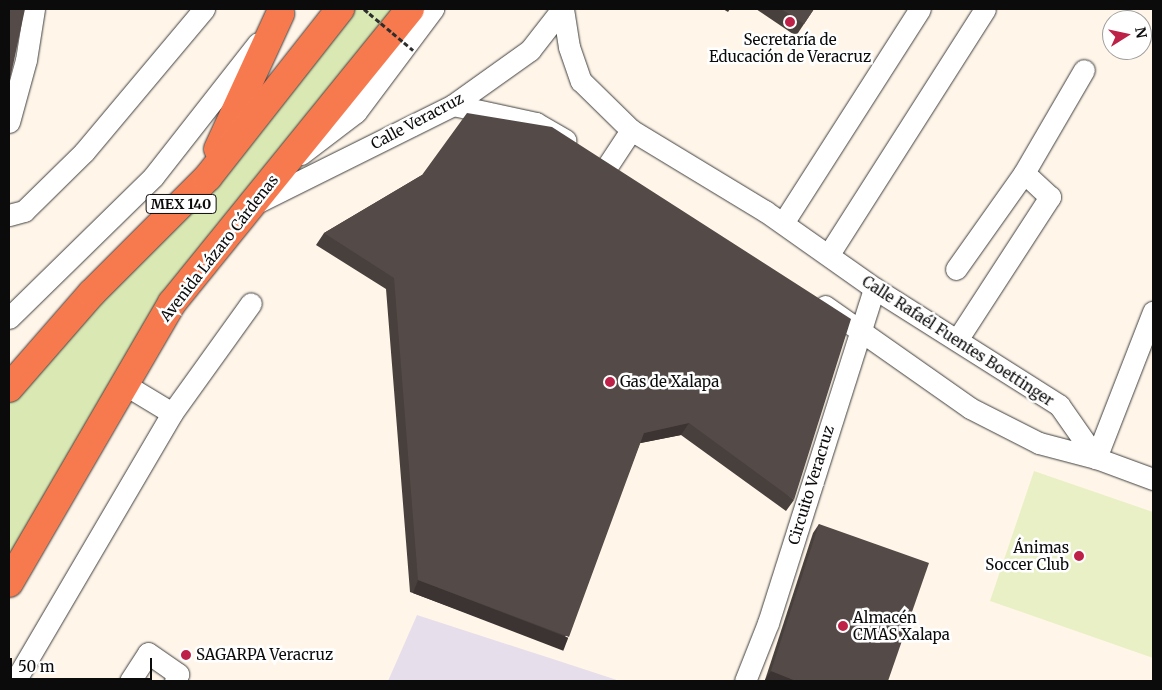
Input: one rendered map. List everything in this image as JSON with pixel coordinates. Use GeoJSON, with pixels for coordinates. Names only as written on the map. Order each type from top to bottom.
{"type":"FeatureCollection","features":[{"type":"Feature","properties":{"kind":"highway","name":"MEX 140"},"geometry":{"type":"LineString","coordinates":[[9,388],[92,293],[208,177],[340,9]]}},
{"type":"Feature","properties":{"kind":"highway","name":"Avenida Lázaro Cárdenas"},"geometry":{"type":"LineString","coordinates":[[9,583],[172,303],[410,9]]}},
{"type":"Feature","properties":{"kind":"highway"},"geometry":{"type":"LineString","coordinates":[[208,177],[225,129],[282,11]]}},
{"type":"Feature","properties":{"kind":"street"},"geometry":{"type":"LineString","coordinates":[[9,122],[26,60],[34,9]]}},
{"type":"Feature","properties":{"kind":"street"},"geometry":{"type":"LineString","coordinates":[[9,215],[24,211],[84,152],[204,9]]}},
{"type":"Feature","properties":{"kind":"street"},"geometry":{"type":"LineString","coordinates":[[279,171],[356,112],[433,9]]}},
{"type":"Feature","properties":{"kind":"street","name":"Calle Veracruz"},"geometry":{"type":"LineString","coordinates":[[252,205],[453,105],[530,50],[562,9]]}},
{"type":"Feature","properties":{"kind":"street","name":"Calle Rafaél Fuentes Boettinger"},"geometry":{"type":"LineString","coordinates":[[562,9],[569,47],[582,81],[631,130],[784,224],[829,254],[874,288],[1059,405],[1096,458]]}},
{"type":"Feature","properties":{"kind":"street"},"geometry":{"type":"LineString","coordinates":[[784,224],[920,9]]}},
{"type":"Feature","properties":{"kind":"street"},"geometry":{"type":"LineString","coordinates":[[829,254],[985,9]]}},
{"type":"Feature","properties":{"kind":"street"},"geometry":{"type":"LineString","coordinates":[[9,318],[153,177],[282,11]]}},
{"type":"Feature","properties":{"kind":"street"},"geometry":{"type":"LineString","coordinates":[[956,269],[1024,173],[1084,70]]}},
{"type":"Feature","properties":{"kind":"street"},"geometry":{"type":"LineString","coordinates":[[453,105],[536,123],[602,162],[631,130]]}},
{"type":"Feature","properties":{"kind":"street"},"geometry":{"type":"LineString","coordinates":[[957,340],[1050,197],[1024,173]]}},
{"type":"Feature","properties":{"kind":"street","name":"Circuito Veracruz"},"geometry":{"type":"LineString","coordinates":[[745,681],[768,623],[859,328],[874,288]]}},
{"type":"Feature","properties":{"kind":"street"},"geometry":{"type":"LineString","coordinates":[[809,296],[859,328],[970,408],[1039,443],[1096,458],[1153,479]]}},
{"type":"Feature","properties":{"kind":"street"},"geometry":{"type":"LineString","coordinates":[[15,681],[172,413],[251,303]]}},
{"type":"Feature","properties":{"kind":"street"},"geometry":{"type":"LineString","coordinates":[[1096,458],[1153,312]]}},
{"type":"Feature","properties":{"kind":"street"},"geometry":{"type":"LineString","coordinates":[[124,384],[172,413]]}},
{"type":"Feature","properties":{"kind":"street"},"geometry":{"type":"LineString","coordinates":[[130,681],[148,654],[178,674],[175,681]]}},
{"type":"Feature","properties":{"kind":"path"},"geometry":{"type":"LineString","coordinates":[[364,9],[414,50]]}},
{"type":"Feature","properties":{"kind":"shaded area"},"geometry":{"type":"Polygon","coordinates":[[[417,615],[559,661],[620,681],[388,681],[417,615]]]}},
{"type":"Feature","properties":{"kind":"green space"},"geometry":{"type":"Polygon","coordinates":[[[351,9],[396,9],[250,198],[9,570],[9,402],[42,358],[351,9]]]}},
{"type":"Feature","properties":{"kind":"green space","name":"Ánimas Soccer Club"},"geometry":{"type":"Polygon","coordinates":[[[1034,471],[1153,512],[1153,658],[990,601],[1034,471]]]}},
{"type":"Feature","properties":{"kind":"building"},"geometry":{"type":"Polygon","coordinates":[[[9,9],[25,9],[9,84],[9,9]]]}},
{"type":"Feature","properties":{"kind":"building"},"geometry":{"type":"Polygon","coordinates":[[[781,9],[814,9],[804,24],[781,9]]]}},
{"type":"Feature","properties":{"kind":"building","name":"Gas de Xalapa"},"geometry":{"type":"Polygon","coordinates":[[[467,113],[552,127],[851,319],[794,500],[689,423],[644,433],[569,637],[418,580],[394,278],[324,233],[422,175],[467,113]]]}},
{"type":"Feature","properties":{"kind":"building","name":"Almacén CMAS Xalapa"},"geometry":{"type":"Polygon","coordinates":[[[819,524],[929,563],[888,681],[796,681],[771,671],[819,524]]]}},
{"type":"Feature","properties":{"kind":"place","name":"Secretaría de Educación de Veracruz"},"geometry":{"type":"Point","coordinates":[790,22]}},
{"type":"Feature","properties":{"kind":"place","name":"Gas de Xalapa"},"geometry":{"type":"Point","coordinates":[610,382]}},
{"type":"Feature","properties":{"kind":"place","name":"Ánimas Soccer Club"},"geometry":{"type":"Point","coordinates":[1079,556]}},
{"type":"Feature","properties":{"kind":"place","name":"Almacén CMAS Xalapa"},"geometry":{"type":"Point","coordinates":[843,626]}},
{"type":"Feature","properties":{"kind":"place","name":"SAGARPA Veracruz"},"geometry":{"type":"Point","coordinates":[186,655]}}]}
